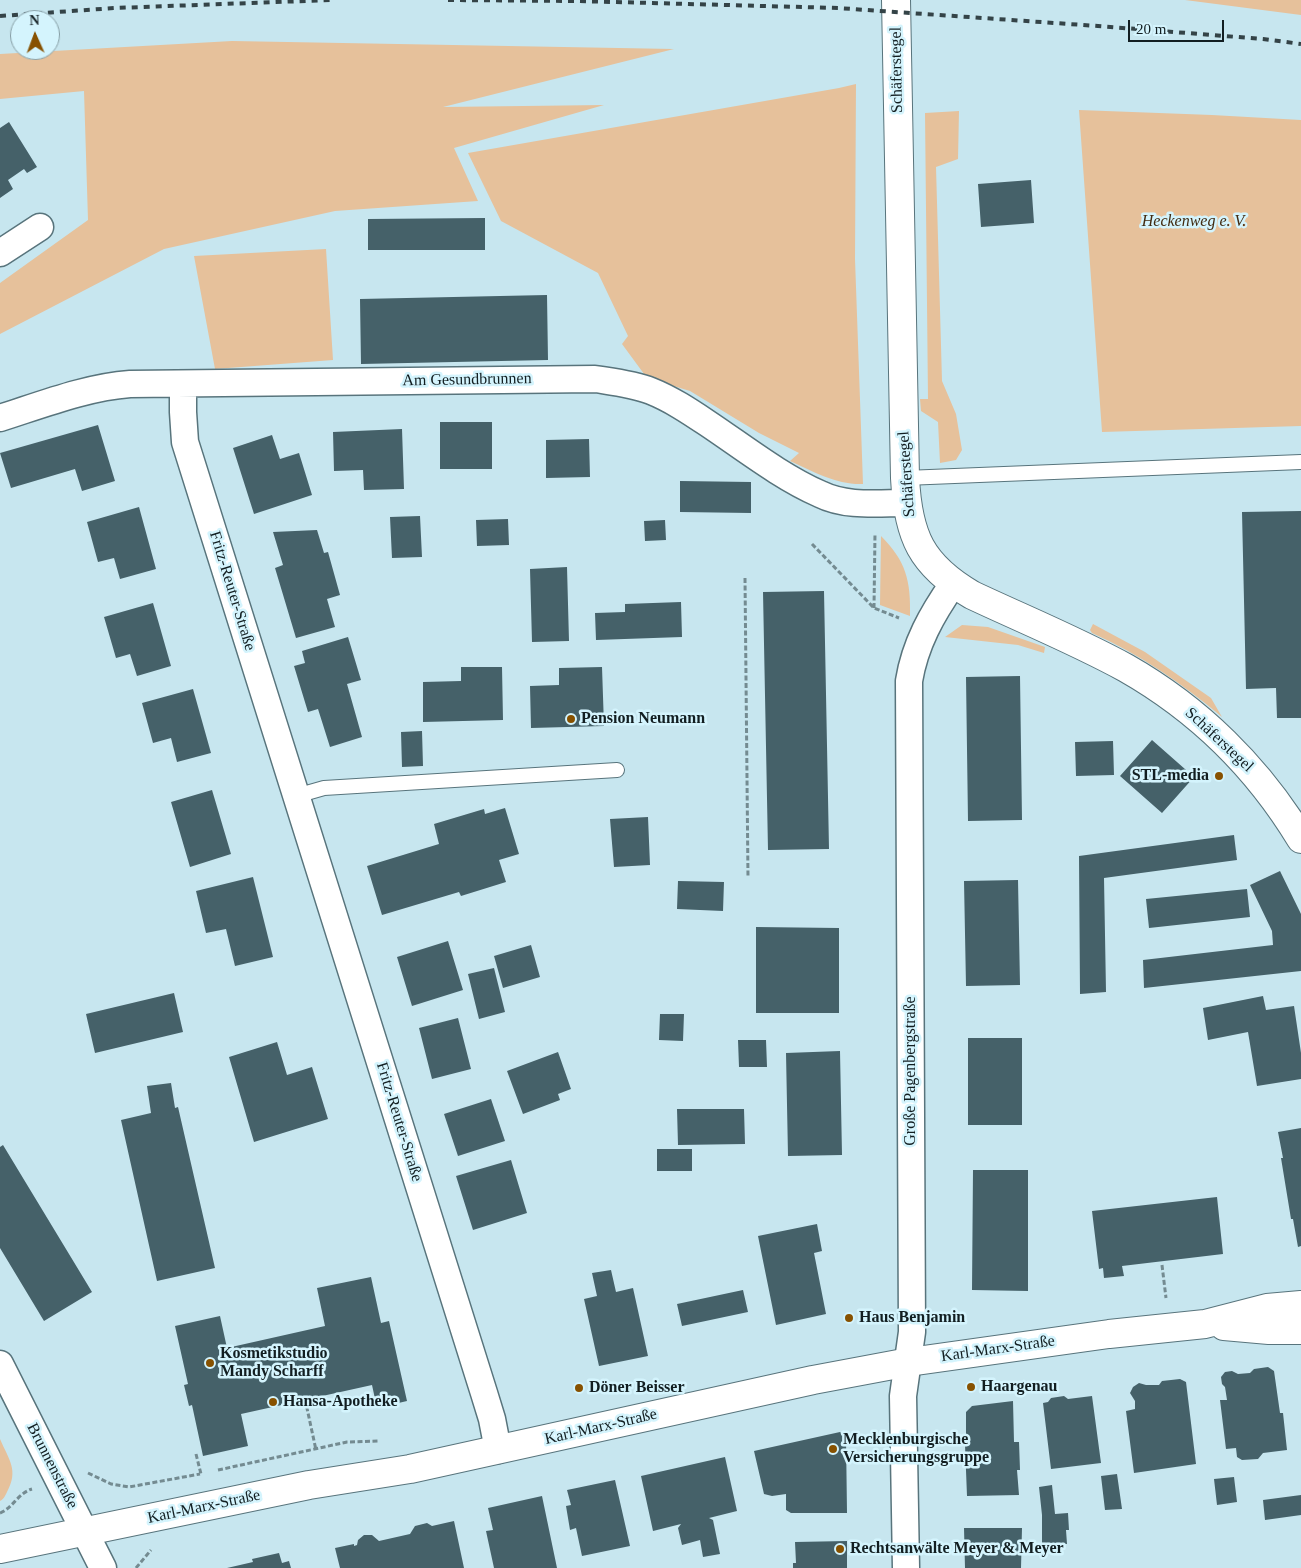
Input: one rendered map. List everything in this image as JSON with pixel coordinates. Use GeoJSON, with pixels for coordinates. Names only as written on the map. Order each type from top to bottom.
{"type":"FeatureCollection","features":[{"type":"Feature","properties":{"kind":"street","name":"Schäferstegel"},"geometry":{"type":"LineString","coordinates":[[896,0],[906,490],[911,525],[922,552],[936,569],[953,584],[972,595],[1104,656],[1179,703],[1222,738],[1251,769],[1274,798],[1301,838]]}},
{"type":"Feature","properties":{"kind":"street"},"geometry":{"type":"LineString","coordinates":[[0,253],[40,227]]}},
{"type":"Feature","properties":{"kind":"street","name":"Am Gesundbrunnen"},"geometry":{"type":"LineString","coordinates":[[0,418],[114,385],[595,379],[626,384],[651,391],[681,405],[786,475],[820,495],[858,503],[906,490]]}},
{"type":"Feature","properties":{"kind":"street","name":"Fritz-Reuter-Straße"},"geometry":{"type":"LineString","coordinates":[[183,384],[185,442],[486,1402],[498,1450]]}},
{"type":"Feature","properties":{"kind":"street","name":"Große Pagenbergstraße"},"geometry":{"type":"LineString","coordinates":[[906,1568],[903,1396],[912,1332],[909,681],[912,661],[924,630],[953,584]]}},
{"type":"Feature","properties":{"kind":"street","name":"Karl-Marx-Straße"},"geometry":{"type":"LineString","coordinates":[[0,1549],[308,1485],[410,1469],[813,1380],[909,1362],[1109,1334],[1205,1324],[1267,1308],[1301,1305]]}},
{"type":"Feature","properties":{"kind":"street","name":"Karl-Marx-Straße"},"geometry":{"type":"LineString","coordinates":[[1205,1324],[1269,1330],[1301,1330]]}},
{"type":"Feature","properties":{"kind":"street","name":"Brunnenstraße"},"geometry":{"type":"LineString","coordinates":[[0,1364],[103,1568]]}},
{"type":"Feature","properties":{"kind":"lane"},"geometry":{"type":"LineString","coordinates":[[906,490],[1301,462]]}},
{"type":"Feature","properties":{"kind":"lane"},"geometry":{"type":"LineString","coordinates":[[296,796],[324,788],[617,770]]}},
{"type":"Feature","properties":{"kind":"path"},"geometry":{"type":"LineString","coordinates":[[874,608],[875,528]]}},
{"type":"Feature","properties":{"kind":"path"},"geometry":{"type":"LineString","coordinates":[[812,544],[874,608],[902,619]]}},
{"type":"Feature","properties":{"kind":"path"},"geometry":{"type":"LineString","coordinates":[[745,578],[748,878]]}},
{"type":"Feature","properties":{"kind":"path"},"geometry":{"type":"LineString","coordinates":[[1162,1265],[1167,1301]]}},
{"type":"Feature","properties":{"kind":"path"},"geometry":{"type":"LineString","coordinates":[[305,1399],[316,1450]]}},
{"type":"Feature","properties":{"kind":"path"},"geometry":{"type":"LineString","coordinates":[[196,1454],[201,1474]]}},
{"type":"Feature","properties":{"kind":"green space"},"geometry":{"type":"Polygon","coordinates":[[[1185,0],[1301,0],[1301,15],[1185,0]]]}},
{"type":"Feature","properties":{"kind":"green space"},"geometry":{"type":"Polygon","coordinates":[[[232,41],[674,49],[443,107],[604,105],[454,148],[478,201],[335,211],[164,249],[0,334],[0,283],[88,220],[84,91],[0,99],[0,54],[10,53],[10,60],[60,60],[60,51],[232,41]]]}},
{"type":"Feature","properties":{"kind":"green space"},"geometry":{"type":"Polygon","coordinates":[[[856,84],[855,259],[863,484],[835,480],[790,461],[799,453],[759,433],[690,391],[647,378],[622,344],[628,336],[598,273],[501,221],[468,153],[856,84]]]}},
{"type":"Feature","properties":{"kind":"green space","name":"Heckenweg e. V."},"geometry":{"type":"Polygon","coordinates":[[[1079,110],[1301,120],[1301,426],[1102,432],[1079,110]]]}},
{"type":"Feature","properties":{"kind":"green space"},"geometry":{"type":"Polygon","coordinates":[[[959,111],[958,159],[936,167],[942,381],[956,414],[962,450],[956,460],[940,463],[938,422],[921,411],[920,399],[928,399],[925,113],[959,111]]]}},
{"type":"Feature","properties":{"kind":"green space"},"geometry":{"type":"Polygon","coordinates":[[[326,249],[333,360],[215,369],[194,256],[326,249]]]}},
{"type":"Feature","properties":{"kind":"green space"},"geometry":{"type":"Polygon","coordinates":[[[881,536],[896,554],[905,572],[908,582],[910,616],[880,605],[881,536]]]}},
{"type":"Feature","properties":{"kind":"green space"},"geometry":{"type":"Polygon","coordinates":[[[1093,624],[1145,652],[1211,698],[1222,717],[1160,670],[1127,650],[1092,633],[1090,630],[1093,624]]]}},
{"type":"Feature","properties":{"kind":"green space"},"geometry":{"type":"Polygon","coordinates":[[[962,625],[988,627],[1045,647],[1044,653],[1018,645],[945,637],[962,625]]]}},
{"type":"Feature","properties":{"kind":"green space"},"geometry":{"type":"Polygon","coordinates":[[[0,1439],[11,1465],[12,1477],[11,1484],[0,1501],[0,1439]]]}},
{"type":"Feature","properties":{"kind":"building"},"geometry":{"type":"Polygon","coordinates":[[[9,122],[37,167],[27,173],[24,169],[8,180],[13,189],[0,198],[0,128],[9,122]]]}},
{"type":"Feature","properties":{"kind":"building"},"geometry":{"type":"Polygon","coordinates":[[[1031,180],[1034,223],[981,227],[978,184],[1031,180]]]}},
{"type":"Feature","properties":{"kind":"building"},"geometry":{"type":"Polygon","coordinates":[[[485,218],[485,250],[368,250],[368,219],[485,218]]]}},
{"type":"Feature","properties":{"kind":"building"},"geometry":{"type":"Polygon","coordinates":[[[547,295],[548,360],[361,364],[360,299],[547,295]]]}},
{"type":"Feature","properties":{"kind":"building"},"geometry":{"type":"Polygon","coordinates":[[[440,422],[492,422],[492,469],[440,469],[440,422]]]}},
{"type":"Feature","properties":{"kind":"building"},"geometry":{"type":"Polygon","coordinates":[[[98,425],[115,481],[82,491],[75,469],[11,488],[0,453],[98,425]]]}},
{"type":"Feature","properties":{"kind":"building"},"geometry":{"type":"Polygon","coordinates":[[[402,429],[404,489],[364,490],[363,470],[334,471],[333,432],[402,429]]]}},
{"type":"Feature","properties":{"kind":"building"},"geometry":{"type":"Polygon","coordinates":[[[272,435],[280,459],[299,453],[312,495],[254,514],[233,448],[272,435]]]}},
{"type":"Feature","properties":{"kind":"building"},"geometry":{"type":"Polygon","coordinates":[[[589,439],[590,477],[546,478],[546,440],[589,439]]]}},
{"type":"Feature","properties":{"kind":"building"},"geometry":{"type":"Polygon","coordinates":[[[680,481],[751,482],[751,513],[680,512],[680,481]]]}},
{"type":"Feature","properties":{"kind":"building"},"geometry":{"type":"Polygon","coordinates":[[[139,507],[156,569],[120,579],[114,558],[98,562],[87,522],[139,507]]]}},
{"type":"Feature","properties":{"kind":"building"},"geometry":{"type":"Polygon","coordinates":[[[1301,511],[1301,718],[1277,718],[1276,688],[1246,689],[1242,512],[1301,511]]]}},
{"type":"Feature","properties":{"kind":"building"},"geometry":{"type":"Polygon","coordinates":[[[420,516],[422,557],[392,558],[390,517],[420,516]]]}},
{"type":"Feature","properties":{"kind":"building"},"geometry":{"type":"Polygon","coordinates":[[[508,519],[509,545],[477,546],[476,520],[508,519]]]}},
{"type":"Feature","properties":{"kind":"building"},"geometry":{"type":"Polygon","coordinates":[[[665,520],[666,540],[645,541],[644,521],[665,520]]]}},
{"type":"Feature","properties":{"kind":"building"},"geometry":{"type":"Polygon","coordinates":[[[317,530],[324,553],[328,552],[340,595],[327,599],[335,627],[296,638],[275,568],[283,565],[273,532],[317,530]]]}},
{"type":"Feature","properties":{"kind":"building"},"geometry":{"type":"Polygon","coordinates":[[[567,567],[569,641],[532,642],[530,569],[567,567]]]}},
{"type":"Feature","properties":{"kind":"building"},"geometry":{"type":"Polygon","coordinates":[[[824,591],[829,849],[768,850],[763,592],[824,591]]]}},
{"type":"Feature","properties":{"kind":"building"},"geometry":{"type":"Polygon","coordinates":[[[681,602],[682,637],[596,640],[595,613],[625,612],[625,604],[681,602]]]}},
{"type":"Feature","properties":{"kind":"building"},"geometry":{"type":"Polygon","coordinates":[[[153,603],[171,666],[137,676],[130,654],[116,658],[104,617],[153,603]]]}},
{"type":"Feature","properties":{"kind":"building"},"geometry":{"type":"Polygon","coordinates":[[[348,637],[361,680],[347,684],[362,737],[330,747],[318,709],[308,712],[294,666],[305,663],[302,651],[348,637]]]}},
{"type":"Feature","properties":{"kind":"building"},"geometry":{"type":"Polygon","coordinates":[[[461,667],[502,667],[503,720],[423,722],[423,682],[461,681],[461,667]]]}},
{"type":"Feature","properties":{"kind":"building"},"geometry":{"type":"Polygon","coordinates":[[[602,667],[604,726],[531,728],[530,686],[559,685],[559,668],[602,667]]]}},
{"type":"Feature","properties":{"kind":"building"},"geometry":{"type":"Polygon","coordinates":[[[1020,676],[1022,820],[968,821],[966,677],[1020,676]]]}},
{"type":"Feature","properties":{"kind":"building"},"geometry":{"type":"Polygon","coordinates":[[[193,689],[211,753],[177,762],[171,738],[153,743],[142,703],[193,689]]]}},
{"type":"Feature","properties":{"kind":"building"},"geometry":{"type":"Polygon","coordinates":[[[422,731],[423,766],[402,767],[401,732],[422,731]]]}},
{"type":"Feature","properties":{"kind":"building"},"geometry":{"type":"Polygon","coordinates":[[[1152,740],[1194,777],[1162,813],[1120,776],[1152,740]]]}},
{"type":"Feature","properties":{"kind":"building"},"geometry":{"type":"Polygon","coordinates":[[[1113,741],[1114,775],[1076,776],[1075,742],[1113,741]]]}},
{"type":"Feature","properties":{"kind":"building"},"geometry":{"type":"Polygon","coordinates":[[[212,790],[231,854],[190,867],[171,802],[212,790]]]}},
{"type":"Feature","properties":{"kind":"building"},"geometry":{"type":"Polygon","coordinates":[[[505,808],[519,854],[499,860],[506,882],[461,896],[459,892],[382,915],[367,866],[439,844],[434,824],[484,809],[485,814],[505,808]]]}},
{"type":"Feature","properties":{"kind":"building"},"geometry":{"type":"Polygon","coordinates":[[[648,817],[650,865],[614,867],[610,819],[648,817]]]}},
{"type":"Feature","properties":{"kind":"building"},"geometry":{"type":"Polygon","coordinates":[[[1234,835],[1237,860],[1104,878],[1106,992],[1080,994],[1079,856],[1234,835]]]}},
{"type":"Feature","properties":{"kind":"building"},"geometry":{"type":"Polygon","coordinates":[[[1280,871],[1301,914],[1301,971],[1144,988],[1143,960],[1273,945],[1272,931],[1250,885],[1280,871]]]}},
{"type":"Feature","properties":{"kind":"building"},"geometry":{"type":"Polygon","coordinates":[[[253,877],[273,957],[235,966],[226,929],[206,933],[196,891],[253,877]]]}},
{"type":"Feature","properties":{"kind":"building"},"geometry":{"type":"Polygon","coordinates":[[[1018,880],[1020,985],[966,986],[964,881],[1018,880]]]}},
{"type":"Feature","properties":{"kind":"building"},"geometry":{"type":"Polygon","coordinates":[[[678,881],[724,882],[723,911],[677,909],[678,881]]]}},
{"type":"Feature","properties":{"kind":"building"},"geometry":{"type":"Polygon","coordinates":[[[1247,889],[1250,917],[1149,928],[1146,899],[1247,889]]]}},
{"type":"Feature","properties":{"kind":"building"},"geometry":{"type":"Polygon","coordinates":[[[756,927],[839,928],[839,1013],[756,1013],[756,927]]]}},
{"type":"Feature","properties":{"kind":"building"},"geometry":{"type":"Polygon","coordinates":[[[448,941],[463,990],[412,1006],[397,957],[448,941]]]}},
{"type":"Feature","properties":{"kind":"building"},"geometry":{"type":"Polygon","coordinates":[[[531,945],[540,977],[503,988],[494,956],[531,945]]]}},
{"type":"Feature","properties":{"kind":"building"},"geometry":{"type":"Polygon","coordinates":[[[494,968],[505,1012],[479,1019],[468,974],[494,968]]]}},
{"type":"Feature","properties":{"kind":"building"},"geometry":{"type":"Polygon","coordinates":[[[174,993],[183,1032],[95,1053],[86,1014],[174,993]]]}},
{"type":"Feature","properties":{"kind":"building"},"geometry":{"type":"Polygon","coordinates":[[[1263,996],[1266,1010],[1294,1006],[1301,1053],[1301,1079],[1257,1086],[1248,1032],[1208,1040],[1203,1008],[1263,996]]]}},
{"type":"Feature","properties":{"kind":"building"},"geometry":{"type":"Polygon","coordinates":[[[660,1014],[684,1014],[683,1041],[659,1040],[660,1014]]]}},
{"type":"Feature","properties":{"kind":"building"},"geometry":{"type":"Polygon","coordinates":[[[458,1018],[471,1069],[432,1079],[419,1028],[458,1018]]]}},
{"type":"Feature","properties":{"kind":"building"},"geometry":{"type":"Polygon","coordinates":[[[968,1038],[1022,1038],[1022,1125],[968,1125],[968,1038]]]}},
{"type":"Feature","properties":{"kind":"building"},"geometry":{"type":"Polygon","coordinates":[[[738,1040],[766,1040],[767,1067],[739,1067],[738,1040]]]}},
{"type":"Feature","properties":{"kind":"building"},"geometry":{"type":"Polygon","coordinates":[[[277,1042],[287,1075],[312,1067],[328,1119],[254,1142],[229,1057],[277,1042]]]}},
{"type":"Feature","properties":{"kind":"building"},"geometry":{"type":"Polygon","coordinates":[[[840,1051],[842,1155],[788,1156],[786,1053],[840,1051]]]}},
{"type":"Feature","properties":{"kind":"building"},"geometry":{"type":"Polygon","coordinates":[[[558,1052],[571,1089],[558,1094],[560,1100],[523,1114],[507,1071],[558,1052]]]}},
{"type":"Feature","properties":{"kind":"building"},"geometry":{"type":"Polygon","coordinates":[[[171,1083],[175,1108],[178,1107],[215,1268],[157,1281],[121,1120],[151,1113],[147,1086],[171,1083]]]}},
{"type":"Feature","properties":{"kind":"building"},"geometry":{"type":"Polygon","coordinates":[[[491,1099],[505,1141],[458,1156],[444,1114],[491,1099]]]}},
{"type":"Feature","properties":{"kind":"building"},"geometry":{"type":"Polygon","coordinates":[[[677,1109],[744,1109],[745,1144],[678,1145],[677,1109]]]}},
{"type":"Feature","properties":{"kind":"building"},"geometry":{"type":"Polygon","coordinates":[[[1301,1128],[1301,1246],[1298,1247],[1293,1219],[1291,1219],[1278,1132],[1301,1128]]]}},
{"type":"Feature","properties":{"kind":"building"},"geometry":{"type":"Polygon","coordinates":[[[3,1145],[92,1292],[44,1321],[0,1248],[0,1147],[3,1145]]]}},
{"type":"Feature","properties":{"kind":"building"},"geometry":{"type":"Polygon","coordinates":[[[657,1149],[692,1149],[692,1171],[657,1171],[657,1149]]]}},
{"type":"Feature","properties":{"kind":"building"},"geometry":{"type":"Polygon","coordinates":[[[511,1160],[527,1213],[473,1230],[456,1176],[511,1160]]]}},
{"type":"Feature","properties":{"kind":"building"},"geometry":{"type":"Polygon","coordinates":[[[973,1170],[1028,1170],[1028,1291],[972,1290],[973,1170]]]}},
{"type":"Feature","properties":{"kind":"building"},"geometry":{"type":"Polygon","coordinates":[[[1217,1197],[1223,1254],[1122,1266],[1124,1276],[1104,1278],[1103,1268],[1099,1269],[1092,1211],[1217,1197]]]}},
{"type":"Feature","properties":{"kind":"building"},"geometry":{"type":"Polygon","coordinates":[[[817,1224],[822,1251],[814,1253],[826,1314],[776,1325],[758,1236],[817,1224]]]}},
{"type":"Feature","properties":{"kind":"building"},"geometry":{"type":"Polygon","coordinates":[[[611,1270],[616,1292],[633,1288],[648,1356],[599,1366],[584,1299],[597,1296],[592,1273],[611,1270]]]}},
{"type":"Feature","properties":{"kind":"building"},"geometry":{"type":"Polygon","coordinates":[[[371,1277],[381,1323],[389,1321],[407,1401],[377,1408],[372,1385],[241,1414],[248,1446],[203,1456],[192,1405],[189,1406],[184,1385],[188,1384],[175,1326],[220,1316],[227,1348],[325,1326],[317,1288],[371,1277]]]}},
{"type":"Feature","properties":{"kind":"building"},"geometry":{"type":"Polygon","coordinates":[[[743,1290],[748,1312],[682,1326],[677,1304],[743,1290]]]}},
{"type":"Feature","properties":{"kind":"building"},"geometry":{"type":"Polygon","coordinates":[[[1268,1367],[1274,1371],[1280,1413],[1283,1413],[1287,1450],[1263,1453],[1258,1459],[1242,1460],[1237,1457],[1236,1448],[1226,1449],[1220,1400],[1227,1400],[1221,1377],[1225,1372],[1250,1373],[1254,1369],[1268,1367]]]}},
{"type":"Feature","properties":{"kind":"building"},"geometry":{"type":"Polygon","coordinates":[[[1180,1379],[1186,1382],[1196,1464],[1134,1473],[1126,1411],[1135,1409],[1135,1401],[1130,1393],[1133,1387],[1139,1383],[1159,1385],[1162,1381],[1180,1379]]]}},
{"type":"Feature","properties":{"kind":"building"},"geometry":{"type":"Polygon","coordinates":[[[1064,1396],[1068,1399],[1092,1396],[1101,1463],[1051,1469],[1043,1403],[1048,1402],[1051,1398],[1064,1396]]]}},
{"type":"Feature","properties":{"kind":"building"},"geometry":{"type":"Polygon","coordinates":[[[1013,1401],[1014,1442],[1019,1442],[1020,1470],[1017,1470],[1019,1495],[967,1496],[966,1412],[972,1406],[1013,1401]]]}},
{"type":"Feature","properties":{"kind":"building"},"geometry":{"type":"Polygon","coordinates":[[[840,1432],[846,1437],[847,1513],[791,1513],[786,1510],[786,1494],[772,1496],[764,1494],[754,1451],[840,1432]]]}},
{"type":"Feature","properties":{"kind":"building"},"geometry":{"type":"Polygon","coordinates":[[[725,1457],[737,1511],[709,1518],[713,1520],[720,1554],[703,1557],[700,1540],[682,1545],[678,1528],[681,1524],[653,1531],[641,1476],[725,1457]]]}},
{"type":"Feature","properties":{"kind":"building"},"geometry":{"type":"Polygon","coordinates":[[[1117,1474],[1122,1509],[1105,1510],[1101,1476],[1117,1474]]]}},
{"type":"Feature","properties":{"kind":"building"},"geometry":{"type":"Polygon","coordinates":[[[1234,1477],[1237,1502],[1217,1505],[1214,1479],[1234,1477]]]}},
{"type":"Feature","properties":{"kind":"building"},"geometry":{"type":"Polygon","coordinates":[[[615,1480],[630,1546],[582,1556],[576,1528],[570,1530],[566,1506],[571,1505],[567,1490],[615,1480]]]}},
{"type":"Feature","properties":{"kind":"building"},"geometry":{"type":"Polygon","coordinates":[[[1052,1485],[1055,1514],[1068,1513],[1069,1530],[1066,1530],[1067,1544],[1042,1544],[1042,1515],[1039,1487],[1052,1485]]]}},
{"type":"Feature","properties":{"kind":"building"},"geometry":{"type":"Polygon","coordinates":[[[1301,1495],[1301,1515],[1265,1520],[1263,1500],[1301,1495]]]}},
{"type":"Feature","properties":{"kind":"building"},"geometry":{"type":"Polygon","coordinates":[[[542,1496],[557,1568],[494,1568],[486,1531],[493,1530],[488,1508],[542,1496]]]}},
{"type":"Feature","properties":{"kind":"building"},"geometry":{"type":"Polygon","coordinates":[[[454,1521],[464,1568],[340,1568],[335,1548],[357,1545],[358,1540],[364,1535],[372,1535],[379,1541],[410,1534],[415,1526],[427,1523],[432,1526],[454,1521]]]}},
{"type":"Feature","properties":{"kind":"building"},"geometry":{"type":"Polygon","coordinates":[[[964,1528],[1022,1528],[1021,1568],[965,1568],[964,1528]]]}},
{"type":"Feature","properties":{"kind":"building"},"geometry":{"type":"Polygon","coordinates":[[[847,1541],[847,1568],[793,1568],[793,1563],[796,1563],[795,1542],[847,1541]]]}},
{"type":"Feature","properties":{"kind":"building"},"geometry":{"type":"Polygon","coordinates":[[[279,1553],[282,1563],[289,1561],[291,1568],[227,1568],[253,1562],[252,1559],[279,1553]]]}},
{"type":"Feature","properties":{"kind":"railway"},"geometry":{"type":"LineString","coordinates":[[0,16],[115,8],[331,0]]}},
{"type":"Feature","properties":{"kind":"railway"},"geometry":{"type":"LineString","coordinates":[[448,0],[577,1],[838,8],[1098,26],[1263,39],[1301,44]]}},
{"type":"Feature","properties":{"kind":"place","name":"Pension Neumann"},"geometry":{"type":"Point","coordinates":[571,719]}},
{"type":"Feature","properties":{"kind":"place","name":"STL-media"},"geometry":{"type":"Point","coordinates":[1219,776]}},
{"type":"Feature","properties":{"kind":"place","name":"Haus Benjamin"},"geometry":{"type":"Point","coordinates":[849,1318]}},
{"type":"Feature","properties":{"kind":"place","name":"Kosmetikstudio Mandy Scharff"},"geometry":{"type":"Point","coordinates":[210,1363]}},
{"type":"Feature","properties":{"kind":"place","name":"Haargenau"},"geometry":{"type":"Point","coordinates":[971,1387]}},
{"type":"Feature","properties":{"kind":"place","name":"Döner Beisser"},"geometry":{"type":"Point","coordinates":[579,1388]}},
{"type":"Feature","properties":{"kind":"place","name":"Hansa-Apotheke"},"geometry":{"type":"Point","coordinates":[273,1402]}},
{"type":"Feature","properties":{"kind":"place","name":"Mecklenburgische Versicherungsgruppe"},"geometry":{"type":"Point","coordinates":[833,1449]}},
{"type":"Feature","properties":{"kind":"place","name":"Rechtsanwälte Meyer & Meyer"},"geometry":{"type":"Point","coordinates":[840,1549]}}]}
